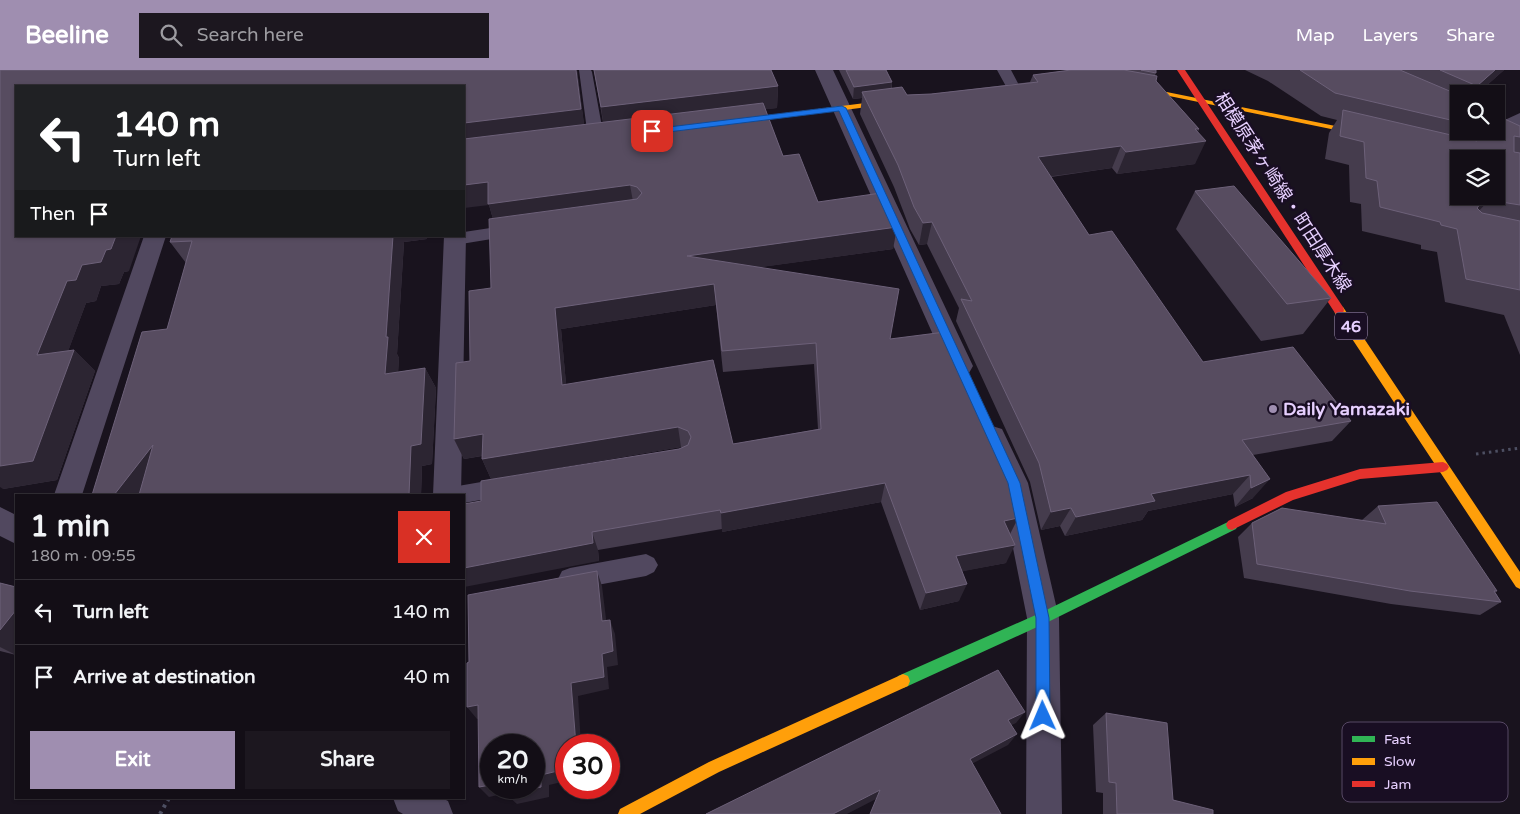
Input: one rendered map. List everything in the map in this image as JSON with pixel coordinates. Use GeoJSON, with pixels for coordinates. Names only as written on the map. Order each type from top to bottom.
{"type":"FeatureCollection","features":[{"type":"Feature","properties":{"kind":"street"},"geometry":{"type":"LineString","coordinates":[[824,70],[968,385]]}},
{"type":"Feature","properties":{"kind":"street","name":"相模原茅ヶ崎線・町田厚木線"},"geometry":{"type":"LineString","coordinates":[[1181,70],[1520,583]]}},
{"type":"Feature","properties":{"kind":"street"},"geometry":{"type":"LineString","coordinates":[[1115,83],[1380,137]]}},
{"type":"Feature","properties":{"kind":"street"},"geometry":{"type":"LineString","coordinates":[[724,123],[908,100]]}},
{"type":"Feature","properties":{"kind":"street"},"geometry":{"type":"LineString","coordinates":[[1505,130],[1520,119]]}},
{"type":"Feature","properties":{"kind":"street"},"geometry":{"type":"LineString","coordinates":[[68,494],[155,237]]}},
{"type":"Feature","properties":{"kind":"street"},"geometry":{"type":"LineString","coordinates":[[447,494],[455,237]]}},
{"type":"Feature","properties":{"kind":"street"},"geometry":{"type":"LineString","coordinates":[[981,412],[1014,483],[1042,618],[1044,814]]}},
{"type":"Feature","properties":{"kind":"street"},"geometry":{"type":"LineString","coordinates":[[625,814],[714,767],[1042,618],[1290,496],[1360,474],[1443,467]]}},
{"type":"Feature","properties":{"kind":"street"},"geometry":{"type":"LineString","coordinates":[[0,520],[15,529]]}},
{"type":"Feature","properties":{"kind":"street"},"geometry":{"type":"LineString","coordinates":[[414,799],[436,814]]}},
{"type":"Feature","properties":{"kind":"street"},"geometry":{"type":"LineString","coordinates":[[436,814],[437,799]]}},
{"type":"Feature","properties":{"kind":"lane"},"geometry":{"type":"LineString","coordinates":[[1004,70],[1013,88]]}},
{"type":"Feature","properties":{"kind":"lane"},"geometry":{"type":"LineString","coordinates":[[585,72],[596,138]]}},
{"type":"Feature","properties":{"kind":"lane"},"geometry":{"type":"LineString","coordinates":[[465,236],[530,228]]}},
{"type":"Feature","properties":{"kind":"lane"},"geometry":{"type":"LineString","coordinates":[[464,494],[526,484]]}},
{"type":"Feature","properties":{"kind":"lane"},"geometry":{"type":"LineString","coordinates":[[550,583],[646,565]]}},
{"type":"Feature","properties":{"kind":"path"},"geometry":{"type":"LineString","coordinates":[[1474,454],[1520,448]]}},
{"type":"Feature","properties":{"kind":"path"},"geometry":{"type":"LineString","coordinates":[[160,814],[168,799]]}},
{"type":"Feature","properties":{"kind":"building"},"geometry":{"type":"Polygon","coordinates":[[[0,70],[576,70],[581,109],[465,123],[465,85],[15,85],[15,237],[116,237],[111,249],[106,250],[101,262],[82,265],[76,280],[67,281],[37,355],[74,350],[33,461],[0,466],[0,70]]]}},
{"type":"Feature","properties":{"kind":"building"},"geometry":{"type":"Polygon","coordinates":[[[594,70],[771,70],[778,86],[601,107],[594,70]]]}},
{"type":"Feature","properties":{"kind":"building"},"geometry":{"type":"Polygon","coordinates":[[[846,70],[886,70],[892,82],[854,87],[846,70]]]}},
{"type":"Feature","properties":{"kind":"building"},"geometry":{"type":"Polygon","coordinates":[[[1071,70],[1124,70],[1157,76],[1156,81],[1199,129],[1195,129],[1206,141],[1126,152],[1121,146],[1038,157],[1089,235],[1112,231],[1203,362],[1293,347],[1351,421],[1242,440],[1270,479],[1251,488],[1250,475],[1151,494],[1155,501],[1076,517],[1071,508],[1051,512],[1039,463],[961,299],[972,301],[932,222],[923,223],[914,207],[898,165],[862,92],[902,87],[907,95],[931,94],[1038,82],[1033,75],[1071,70]]]}},
{"type":"Feature","properties":{"kind":"building"},"geometry":{"type":"Polygon","coordinates":[[[1141,70],[1156,70],[1156,73],[1141,70]]]}},
{"type":"Feature","properties":{"kind":"building"},"geometry":{"type":"Polygon","coordinates":[[[1300,70],[1400,70],[1450,91],[1450,120],[1335,93],[1300,70]]]}},
{"type":"Feature","properties":{"kind":"building"},"geometry":{"type":"Polygon","coordinates":[[[1440,70],[1495,70],[1478,85],[1440,70]]]}},
{"type":"Feature","properties":{"kind":"building"},"geometry":{"type":"Polygon","coordinates":[[[763,103],[783,156],[799,154],[818,202],[881,193],[897,227],[687,256],[899,289],[890,339],[945,332],[1006,464],[1018,518],[1004,521],[1015,545],[956,556],[967,584],[926,593],[885,483],[721,513],[720,510],[592,532],[593,543],[465,568],[465,504],[481,501],[481,481],[679,449],[688,445],[691,437],[688,431],[678,427],[482,459],[483,434],[454,439],[456,363],[470,361],[469,291],[491,288],[489,219],[637,199],[642,193],[637,187],[630,185],[488,204],[488,182],[465,185],[465,139],[763,103]],[[714,284],[555,308],[562,385],[713,360],[733,444],[821,429],[816,343],[722,351],[714,284]]]}},
{"type":"Feature","properties":{"kind":"building"},"geometry":{"type":"Polygon","coordinates":[[[1343,110],[1450,135],[1450,140],[1505,140],[1505,119],[1520,126],[1520,137],[1514,136],[1514,152],[1520,153],[1520,205],[1505,203],[1505,150],[1450,150],[1450,205],[1480,205],[1477,208],[1482,213],[1520,221],[1520,290],[1466,279],[1457,229],[1441,225],[1440,222],[1380,207],[1377,181],[1366,178],[1364,142],[1340,136],[1343,110]]]}},
{"type":"Feature","properties":{"kind":"building"},"geometry":{"type":"Polygon","coordinates":[[[1234,186],[1331,298],[1287,304],[1195,191],[1234,186]]]}},
{"type":"Feature","properties":{"kind":"building"},"geometry":{"type":"Polygon","coordinates":[[[172,237],[393,237],[385,374],[425,368],[421,444],[411,446],[409,494],[139,494],[153,445],[115,494],[92,494],[142,332],[167,329],[192,241],[170,242],[172,237]]]}},
{"type":"Feature","properties":{"kind":"building"},"geometry":{"type":"Polygon","coordinates":[[[1437,502],[1497,591],[1494,591],[1501,602],[1410,591],[1257,564],[1252,523],[1282,508],[1386,524],[1378,506],[1437,502]]]}},
{"type":"Feature","properties":{"kind":"building"},"geometry":{"type":"Polygon","coordinates":[[[597,571],[602,621],[610,620],[613,651],[602,654],[604,677],[571,683],[575,734],[555,734],[555,772],[545,774],[545,734],[480,734],[479,787],[478,705],[467,707],[467,663],[469,662],[468,595],[597,571]]]}},
{"type":"Feature","properties":{"kind":"building"},"geometry":{"type":"Polygon","coordinates":[[[0,583],[15,587],[15,611],[0,630],[0,583]]]}},
{"type":"Feature","properties":{"kind":"building"},"geometry":{"type":"Polygon","coordinates":[[[998,670],[1025,712],[1008,720],[1017,734],[970,759],[1001,814],[870,814],[880,790],[833,814],[706,814],[998,670]]]}},
{"type":"Feature","properties":{"kind":"building"},"geometry":{"type":"Polygon","coordinates":[[[1106,713],[1167,723],[1173,800],[1213,810],[1213,814],[1117,814],[1116,783],[1109,782],[1106,713]]]}},
{"type":"Feature","properties":{"kind":"traffic: fast"},"geometry":{"type":"LineString","coordinates":[[903,681],[1043,618],[1232,525]]}},
{"type":"Feature","properties":{"kind":"traffic: slow"},"geometry":{"type":"LineString","coordinates":[[1130,86],[1370,135]]}},
{"type":"Feature","properties":{"kind":"traffic: slow"},"geometry":{"type":"LineString","coordinates":[[731,122],[897,101]]}},
{"type":"Feature","properties":{"kind":"traffic: slow"},"geometry":{"type":"LineString","coordinates":[[1339,310],[1520,583]]}},
{"type":"Feature","properties":{"kind":"traffic: slow"},"geometry":{"type":"LineString","coordinates":[[625,814],[714,767],[903,681]]}},
{"type":"Feature","properties":{"kind":"traffic: jam"},"geometry":{"type":"LineString","coordinates":[[1181,70],[1339,310]]}},
{"type":"Feature","properties":{"kind":"traffic: jam"},"geometry":{"type":"LineString","coordinates":[[1232,525],[1290,496],[1360,474],[1443,467]]}},
{"type":"Feature","properties":{"kind":"place","name":"Daily Yamazaki"},"geometry":{"type":"Point","coordinates":[1273,409]}},
{"type":"Feature","properties":{"kind":"route"},"geometry":{"type":"LineString","coordinates":[[652,131],[842,108],[1014,483],[1042,618],[1043,716]]}}]}
